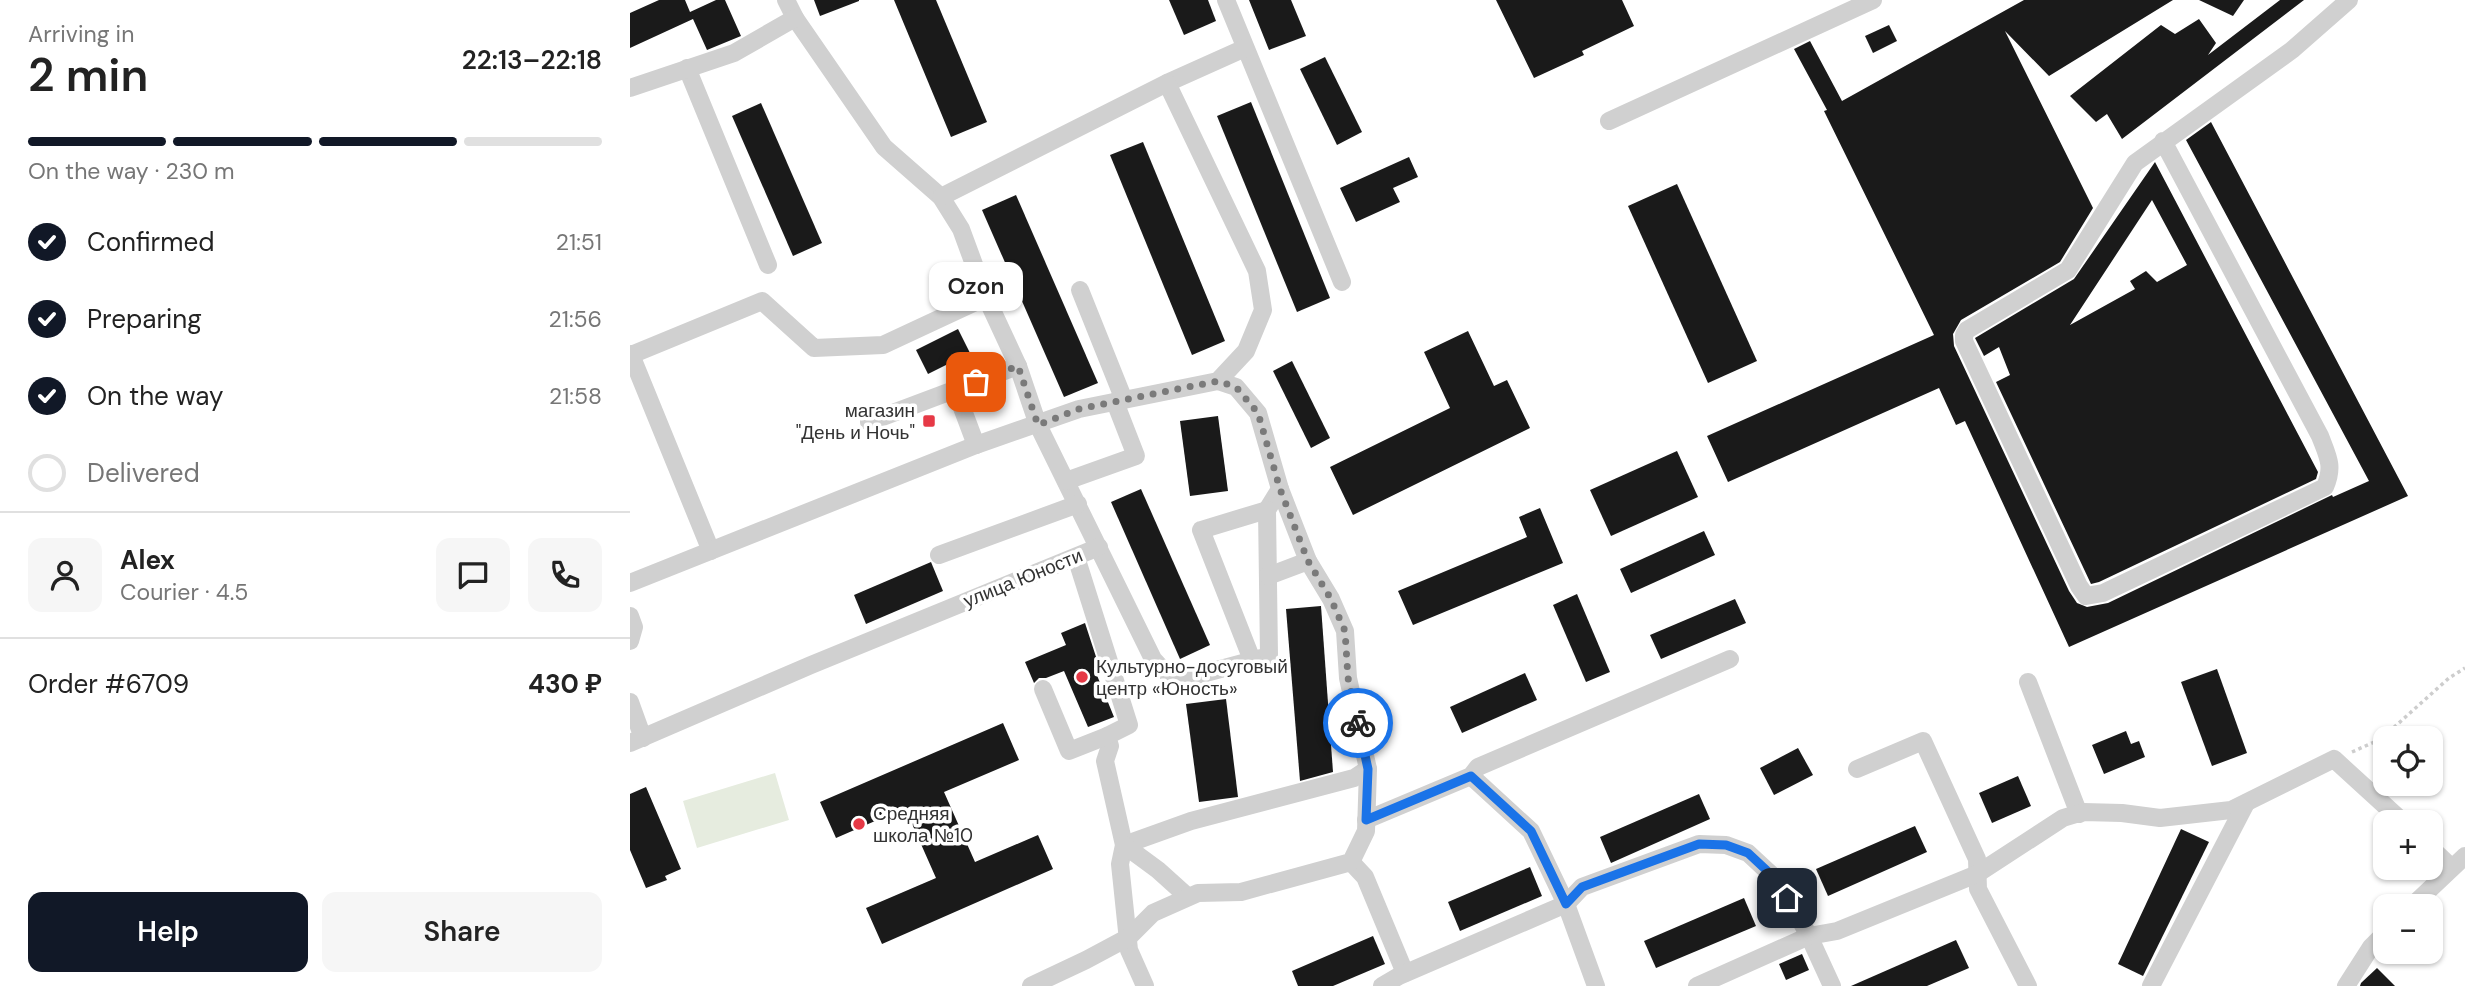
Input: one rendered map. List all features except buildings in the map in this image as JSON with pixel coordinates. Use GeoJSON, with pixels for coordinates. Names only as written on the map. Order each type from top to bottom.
{"type":"FeatureCollection","features":[{"type":"Feature","properties":{"kind":"street","name":"улица Юности"},"geometry":{"type":"LineString","coordinates":[[637,741],[811,665],[1099,547],[1038,425],[1018,366],[986,297],[961,229],[942,197],[884,147],[795,18],[786,0]]}},
{"type":"Feature","properties":{"kind":"street"},"geometry":{"type":"LineString","coordinates":[[1226,0],[1342,282]]}},
{"type":"Feature","properties":{"kind":"street"},"geometry":{"type":"LineString","coordinates":[[1609,121],[1873,0]]}},
{"type":"Feature","properties":{"kind":"street"},"geometry":{"type":"LineString","coordinates":[[2164,142],[2320,436],[2329,457],[2331,472],[2325,487],[2103,593],[2086,596],[1964,341],[1964,335],[1967,330],[2068,270],[2135,163],[2164,142],[2292,50],[2349,0]]}},
{"type":"Feature","properties":{"kind":"street"},"geometry":{"type":"LineString","coordinates":[[630,88],[734,53],[795,18]]}},
{"type":"Feature","properties":{"kind":"street"},"geometry":{"type":"LineString","coordinates":[[942,197],[1167,83],[1245,48]]}},
{"type":"Feature","properties":{"kind":"street"},"geometry":{"type":"LineString","coordinates":[[687,68],[768,265]]}},
{"type":"Feature","properties":{"kind":"street"},"geometry":{"type":"LineString","coordinates":[[1167,83],[1257,271],[1263,310],[1246,351],[1218,381]]}},
{"type":"Feature","properties":{"kind":"street"},"geometry":{"type":"LineString","coordinates":[[1066,481],[1136,456],[1080,290]]}},
{"type":"Feature","properties":{"kind":"street"},"geometry":{"type":"LineString","coordinates":[[711,551],[630,355],[762,301],[814,348],[883,345],[986,297]]}},
{"type":"Feature","properties":{"kind":"street"},"geometry":{"type":"LineString","coordinates":[[869,422],[1018,366]]}},
{"type":"Feature","properties":{"kind":"street"},"geometry":{"type":"LineString","coordinates":[[630,583],[976,445],[1079,409],[1218,381],[1236,387],[1258,413],[1280,489],[1308,561],[1331,599],[1345,631],[1348,678],[1368,769],[1366,831],[1351,862],[1241,891],[1198,893],[1153,913],[1129,937],[1031,986]]}},
{"type":"Feature","properties":{"kind":"street"},"geometry":{"type":"LineString","coordinates":[[955,390],[976,445]]}},
{"type":"Feature","properties":{"kind":"street"},"geometry":{"type":"LineString","coordinates":[[1099,547],[1153,659],[1164,671],[1187,678],[1269,656],[1267,510],[1280,489]]}},
{"type":"Feature","properties":{"kind":"street"},"geometry":{"type":"LineString","coordinates":[[939,555],[1078,505]]}},
{"type":"Feature","properties":{"kind":"street"},"geometry":{"type":"LineString","coordinates":[[1252,660],[1201,530],[1267,510]]}},
{"type":"Feature","properties":{"kind":"street"},"geometry":{"type":"LineString","coordinates":[[1043,689],[1069,751],[1108,741],[1129,725],[1076,556]]}},
{"type":"Feature","properties":{"kind":"street"},"geometry":{"type":"LineString","coordinates":[[1268,576],[1308,561]]}},
{"type":"Feature","properties":{"kind":"street"},"geometry":{"type":"LineString","coordinates":[[630,616],[634,627],[630,641]]}},
{"type":"Feature","properties":{"kind":"street"},"geometry":{"type":"LineString","coordinates":[[1366,820],[1471,776],[1478,767],[1730,659]]}},
{"type":"Feature","properties":{"kind":"street"},"geometry":{"type":"LineString","coordinates":[[2028,682],[2079,814]]}},
{"type":"Feature","properties":{"kind":"street"},"geometry":{"type":"LineString","coordinates":[[630,702],[637,741]]}},
{"type":"Feature","properties":{"kind":"street"},"geometry":{"type":"LineString","coordinates":[[1108,741],[1105,761],[1124,845],[1120,863],[1129,950],[1145,986]]}},
{"type":"Feature","properties":{"kind":"street"},"geometry":{"type":"LineString","coordinates":[[1857,769],[1923,741],[1978,859],[1978,889],[2028,986]]}},
{"type":"Feature","properties":{"kind":"street"},"geometry":{"type":"LineString","coordinates":[[1707,984],[1809,936],[1837,931],[1978,874],[2063,818],[2079,814],[2122,813],[2160,818],[2231,810],[2334,759],[2390,810]]}},
{"type":"Feature","properties":{"kind":"street"},"geometry":{"type":"LineString","coordinates":[[1124,845],[1191,821],[1354,778],[1368,769]]}},
{"type":"Feature","properties":{"kind":"street"},"geometry":{"type":"LineString","coordinates":[[1471,776],[1531,831],[1566,904],[1596,986]]}},
{"type":"Feature","properties":{"kind":"street"},"geometry":{"type":"LineString","coordinates":[[2151,986],[2246,803]]}},
{"type":"Feature","properties":{"kind":"street"},"geometry":{"type":"LineString","coordinates":[[1382,986],[1405,973],[1566,904],[1582,887],[1699,844],[1726,845],[1748,853],[1779,882],[1809,936],[1832,986]]}},
{"type":"Feature","properties":{"kind":"street"},"geometry":{"type":"LineString","coordinates":[[1124,845],[1188,897]]}},
{"type":"Feature","properties":{"kind":"street"},"geometry":{"type":"LineString","coordinates":[[2424,894],[2458,861]]}},
{"type":"Feature","properties":{"kind":"street"},"geometry":{"type":"LineString","coordinates":[[1351,862],[1365,877],[1405,973]]}},
{"type":"Feature","properties":{"kind":"street"},"geometry":{"type":"LineString","coordinates":[[2346,986],[2373,945]]}},
{"type":"Feature","properties":{"kind":"path"},"geometry":{"type":"LineString","coordinates":[[2334,759],[2381,739],[2449,678],[2465,668]]}},
{"type":"Feature","properties":{"kind":"shaded area"},"geometry":{"type":"Polygon","coordinates":[[[775,773],[789,820],[697,848],[683,801],[775,773]]]}},
{"type":"Feature","properties":{"kind":"way so far"},"geometry":{"type":"LineString","coordinates":[[976,382],[1018,366],[1038,425],[1079,409],[1218,381],[1236,387],[1258,413],[1280,489],[1308,561],[1331,599],[1345,631],[1348,678],[1358,723]]}},
{"type":"Feature","properties":{"kind":"place","name":"Ozon"},"geometry":{"type":"Point","coordinates":[976,382]}},
{"type":"Feature","properties":{"kind":"place","name":"магазин \"День и Ночь\""},"geometry":{"type":"Point","coordinates":[929,421]}},
{"type":"Feature","properties":{"kind":"place","name":"Культурно-досуговый центр «Юность»"},"geometry":{"type":"Point","coordinates":[1082,677]}},
{"type":"Feature","properties":{"kind":"place","name":"Средняя школа №10"},"geometry":{"type":"Point","coordinates":[859,824]}},
{"type":"Feature","properties":{"kind":"route"},"geometry":{"type":"LineString","coordinates":[[1358,723],[1368,769],[1366,820],[1471,776],[1531,831],[1566,904],[1582,887],[1699,844],[1726,845],[1748,853],[1779,882],[1787,898]]}}]}
